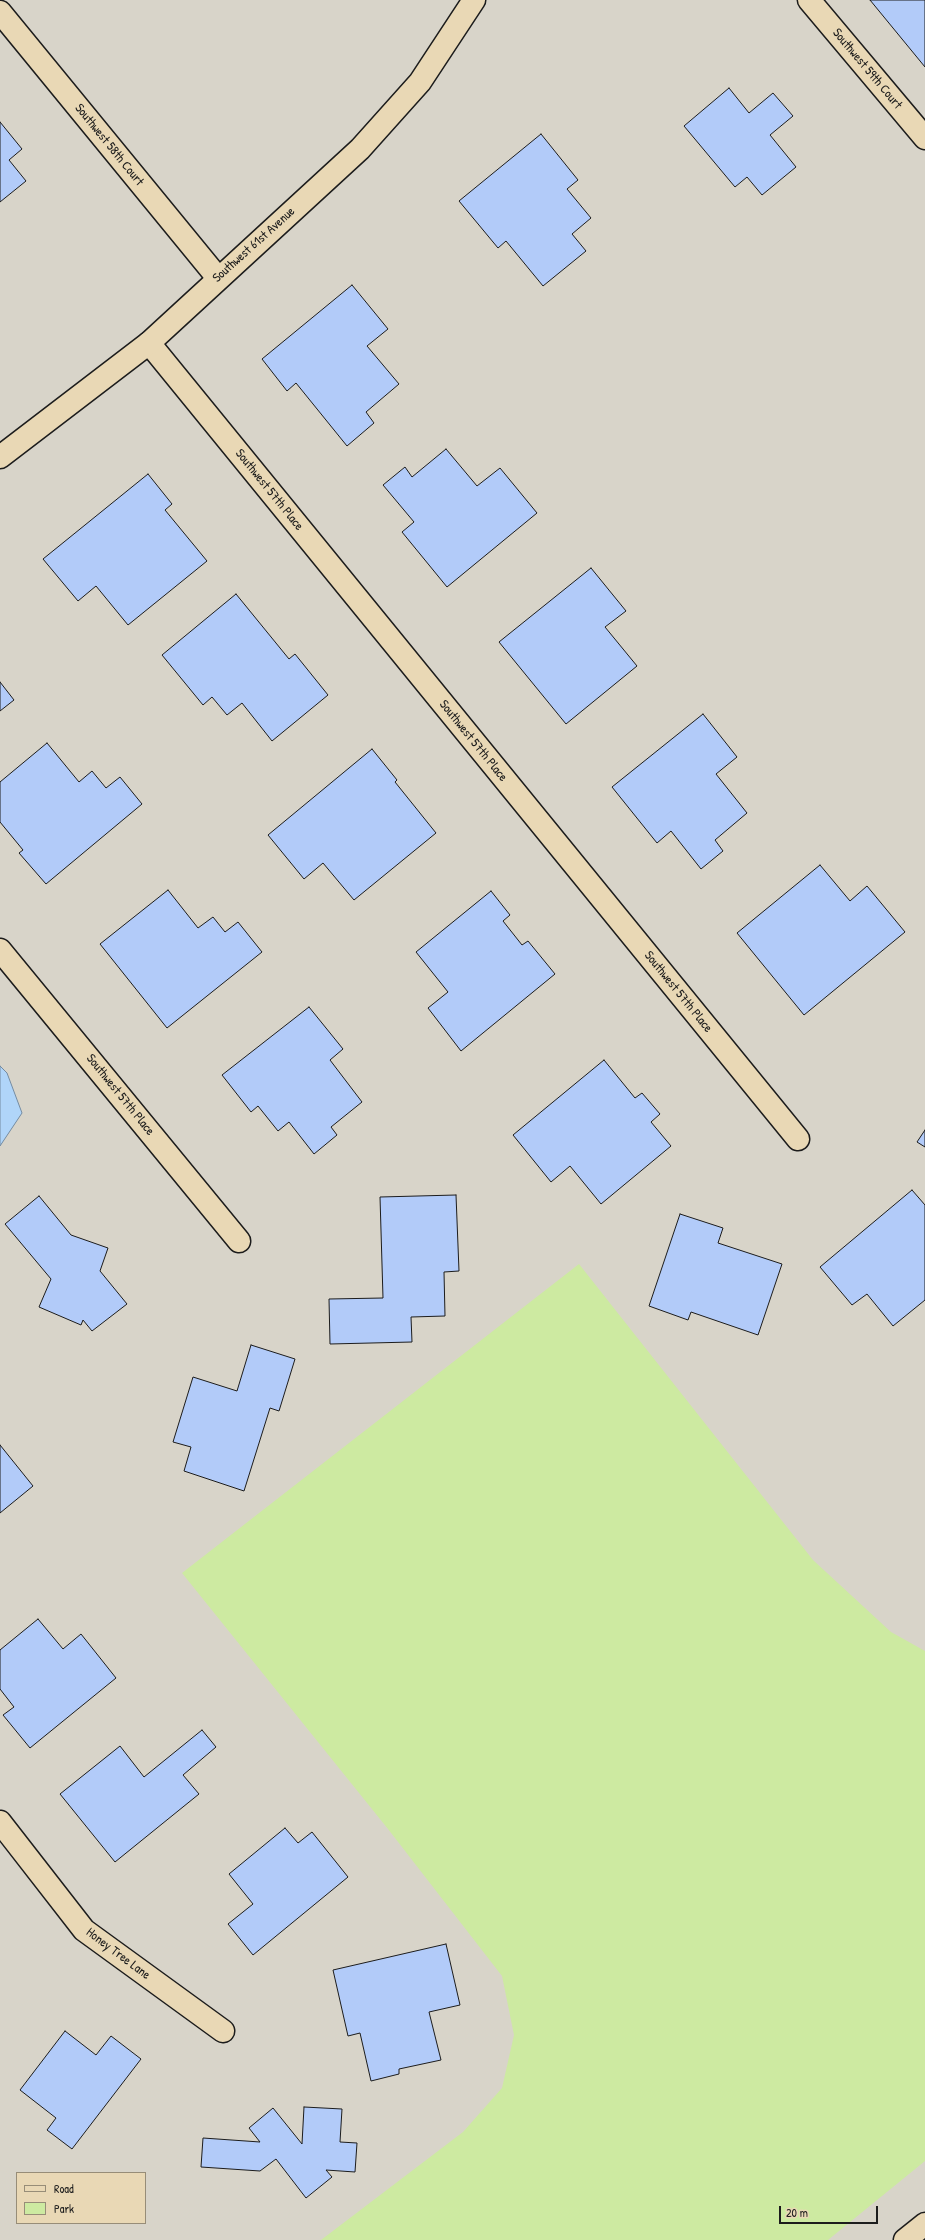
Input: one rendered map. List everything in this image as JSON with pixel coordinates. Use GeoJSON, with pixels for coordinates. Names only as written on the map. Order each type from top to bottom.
{"type":"FeatureCollection","features":[{"type":"Feature","properties":{"kind":"street","name":"Southwest 61st Avenue"},"geometry":{"type":"LineString","coordinates":[[0,457],[149,343],[360,149],[420,82],[474,0]]}},
{"type":"Feature","properties":{"kind":"street","name":"Southwest 59th Court"},"geometry":{"type":"LineString","coordinates":[[809,0],[925,138]]}},
{"type":"Feature","properties":{"kind":"street","name":"Southwest 58th Court"},"geometry":{"type":"LineString","coordinates":[[0,12],[218,278]]}},
{"type":"Feature","properties":{"kind":"street","name":"Southwest 57th Place"},"geometry":{"type":"LineString","coordinates":[[149,343],[798,1139]]}},
{"type":"Feature","properties":{"kind":"street","name":"Southwest 57th Place"},"geometry":{"type":"LineString","coordinates":[[0,950],[239,1241]]}},
{"type":"Feature","properties":{"kind":"street","name":"Honey Tree Lane"},"geometry":{"type":"LineString","coordinates":[[0,1822],[84,1930],[223,2031]]}},
{"type":"Feature","properties":{"kind":"street"},"geometry":{"type":"LineString","coordinates":[[905,2240],[925,2224]]}},
{"type":"Feature","properties":{"kind":"green space"},"geometry":{"type":"Polygon","coordinates":[[[579,1264],[813,1560],[891,1632],[925,1651],[925,2161],[828,2240],[321,2240],[463,2132],[502,2088],[514,2035],[502,1976],[388,1829],[182,1573],[579,1264]]]}},
{"type":"Feature","properties":{"kind":"water"},"geometry":{"type":"Polygon","coordinates":[[[0,1066],[7,1073],[22,1113],[0,1146],[0,1066]]]}},
{"type":"Feature","properties":{"kind":"building"},"geometry":{"type":"Polygon","coordinates":[[[870,0],[925,0],[925,67],[870,0]]]}},
{"type":"Feature","properties":{"kind":"building"},"geometry":{"type":"Polygon","coordinates":[[[729,88],[749,113],[773,93],[793,116],[770,135],[796,167],[762,195],[747,177],[735,187],[684,126],[729,88]]]}},
{"type":"Feature","properties":{"kind":"building"},"geometry":{"type":"Polygon","coordinates":[[[0,122],[22,149],[9,160],[26,181],[0,202],[0,122]]]}},
{"type":"Feature","properties":{"kind":"building"},"geometry":{"type":"Polygon","coordinates":[[[541,134],[578,180],[567,189],[591,218],[572,234],[586,251],[543,286],[506,241],[498,248],[459,201],[541,134]]]}},
{"type":"Feature","properties":{"kind":"building"},"geometry":{"type":"Polygon","coordinates":[[[352,285],[388,329],[367,346],[399,384],[366,412],[374,423],[347,446],[296,383],[287,391],[262,359],[352,285]]]}},
{"type":"Feature","properties":{"kind":"building"},"geometry":{"type":"Polygon","coordinates":[[[446,449],[477,486],[500,468],[537,513],[447,587],[402,532],[414,522],[383,485],[405,467],[412,477],[446,449]]]}},
{"type":"Feature","properties":{"kind":"building"},"geometry":{"type":"Polygon","coordinates":[[[148,474],[172,504],[165,510],[207,561],[128,625],[96,586],[78,601],[43,559],[148,474]]]}},
{"type":"Feature","properties":{"kind":"building"},"geometry":{"type":"Polygon","coordinates":[[[591,568],[626,611],[605,627],[637,666],[566,724],[499,642],[591,568]]]}},
{"type":"Feature","properties":{"kind":"building"},"geometry":{"type":"Polygon","coordinates":[[[236,594],[289,659],[295,654],[328,695],[272,741],[242,703],[227,715],[212,697],[203,705],[162,655],[236,594]]]}},
{"type":"Feature","properties":{"kind":"building"},"geometry":{"type":"Polygon","coordinates":[[[0,682],[14,700],[0,711],[0,682]]]}},
{"type":"Feature","properties":{"kind":"building"},"geometry":{"type":"Polygon","coordinates":[[[703,714],[737,757],[716,774],[747,813],[715,840],[723,851],[701,869],[671,831],[657,843],[612,787],[703,714]]]}},
{"type":"Feature","properties":{"kind":"building"},"geometry":{"type":"Polygon","coordinates":[[[47,743],[79,782],[92,771],[106,788],[120,777],[142,804],[46,884],[19,853],[23,850],[0,822],[0,782],[47,743]]]}},
{"type":"Feature","properties":{"kind":"building"},"geometry":{"type":"Polygon","coordinates":[[[372,749],[397,780],[395,782],[436,833],[354,900],[323,863],[304,879],[268,835],[372,749]]]}},
{"type":"Feature","properties":{"kind":"building"},"geometry":{"type":"Polygon","coordinates":[[[820,865],[850,901],[867,886],[905,932],[804,1015],[737,933],[820,865]]]}},
{"type":"Feature","properties":{"kind":"building"},"geometry":{"type":"Polygon","coordinates":[[[168,890],[198,928],[213,917],[225,932],[238,922],[262,952],[167,1028],[100,944],[168,890]]]}},
{"type":"Feature","properties":{"kind":"building"},"geometry":{"type":"Polygon","coordinates":[[[491,891],[510,915],[503,921],[522,945],[528,941],[555,974],[461,1051],[428,1008],[448,992],[416,952],[491,891]]]}},
{"type":"Feature","properties":{"kind":"building"},"geometry":{"type":"Polygon","coordinates":[[[309,1007],[343,1049],[330,1060],[362,1102],[331,1127],[337,1135],[314,1154],[289,1122],[278,1131],[258,1106],[251,1112],[222,1075],[309,1007]]]}},
{"type":"Feature","properties":{"kind":"building"},"geometry":{"type":"Polygon","coordinates":[[[604,1060],[635,1098],[642,1093],[660,1114],[651,1122],[671,1146],[601,1204],[570,1166],[551,1182],[513,1135],[604,1060]]]}},
{"type":"Feature","properties":{"kind":"building"},"geometry":{"type":"Polygon","coordinates":[[[925,1130],[925,1147],[917,1142],[925,1130]]]}},
{"type":"Feature","properties":{"kind":"building"},"geometry":{"type":"Polygon","coordinates":[[[912,1190],[925,1205],[925,1300],[893,1326],[867,1294],[852,1305],[820,1267],[912,1190]]]}},
{"type":"Feature","properties":{"kind":"building"},"geometry":{"type":"Polygon","coordinates":[[[456,1195],[459,1271],[444,1272],[445,1316],[411,1317],[412,1342],[330,1344],[329,1299],[383,1298],[380,1197],[456,1195]]]}},
{"type":"Feature","properties":{"kind":"building"},"geometry":{"type":"Polygon","coordinates":[[[39,1196],[71,1235],[108,1248],[100,1271],[127,1304],[92,1331],[83,1320],[81,1325],[39,1307],[51,1279],[5,1224],[39,1196]]]}},
{"type":"Feature","properties":{"kind":"building"},"geometry":{"type":"Polygon","coordinates":[[[680,1214],[723,1228],[718,1243],[782,1264],[758,1335],[691,1312],[688,1320],[649,1306],[680,1214]]]}},
{"type":"Feature","properties":{"kind":"building"},"geometry":{"type":"Polygon","coordinates":[[[251,1345],[295,1359],[279,1411],[270,1408],[244,1491],[184,1471],[191,1447],[173,1442],[193,1377],[237,1391],[251,1345]]]}},
{"type":"Feature","properties":{"kind":"building"},"geometry":{"type":"Polygon","coordinates":[[[0,1445],[33,1486],[0,1513],[0,1445]]]}},
{"type":"Feature","properties":{"kind":"building"},"geometry":{"type":"Polygon","coordinates":[[[38,1619],[63,1649],[81,1634],[116,1678],[30,1748],[3,1715],[14,1707],[0,1689],[0,1650],[38,1619]]]}},
{"type":"Feature","properties":{"kind":"building"},"geometry":{"type":"Polygon","coordinates":[[[202,1730],[216,1747],[183,1775],[199,1794],[115,1862],[60,1794],[120,1746],[144,1777],[202,1730]]]}},
{"type":"Feature","properties":{"kind":"building"},"geometry":{"type":"Polygon","coordinates":[[[285,1828],[298,1843],[312,1832],[348,1877],[253,1955],[228,1924],[253,1904],[229,1874],[285,1828]]]}},
{"type":"Feature","properties":{"kind":"building"},"geometry":{"type":"Polygon","coordinates":[[[446,1944],[460,2005],[429,2012],[441,2060],[399,2069],[399,2074],[371,2081],[360,2033],[348,2036],[333,1970],[446,1944]]]}},
{"type":"Feature","properties":{"kind":"building"},"geometry":{"type":"Polygon","coordinates":[[[65,2031],[96,2055],[111,2036],[141,2059],[72,2149],[47,2130],[56,2118],[20,2090],[65,2031]]]}},
{"type":"Feature","properties":{"kind":"building"},"geometry":{"type":"Polygon","coordinates":[[[304,2107],[342,2109],[340,2142],[357,2143],[355,2172],[326,2170],[332,2177],[306,2198],[276,2159],[260,2171],[201,2167],[203,2138],[260,2142],[249,2128],[273,2108],[302,2144],[304,2107]]]}}]}
